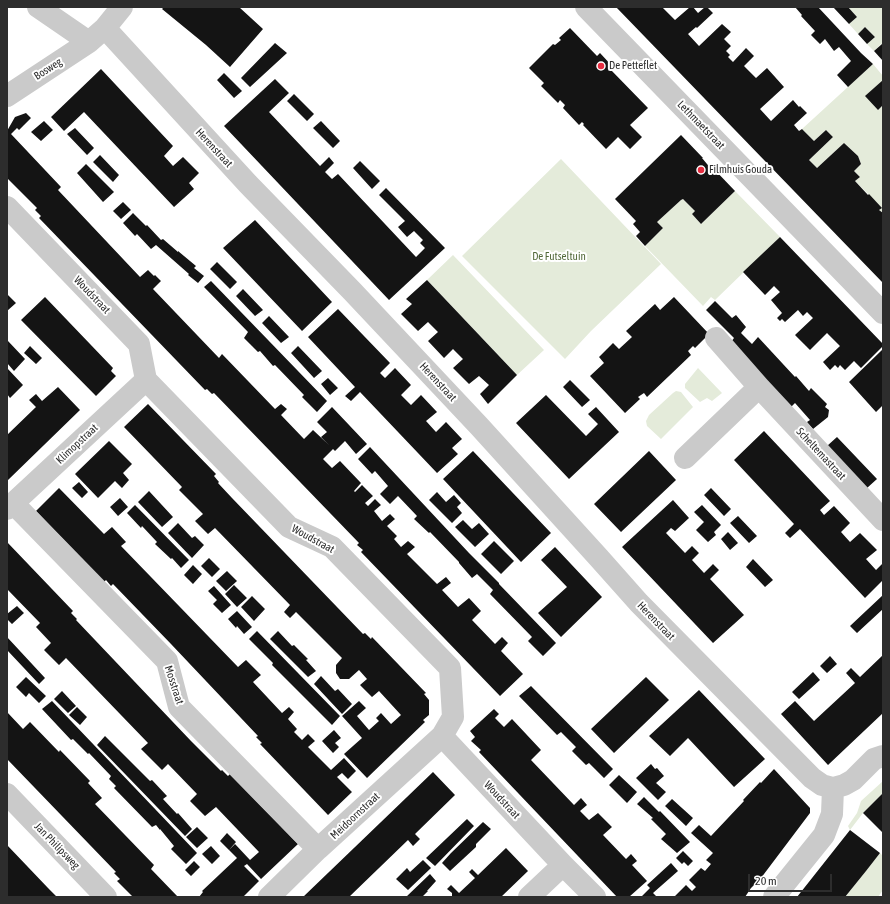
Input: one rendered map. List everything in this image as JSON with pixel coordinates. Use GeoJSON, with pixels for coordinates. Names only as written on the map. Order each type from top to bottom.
{"type":"FeatureCollection","features":[{"type":"Feature","properties":{"kind":"street","name":"Herenstraat"},"geometry":{"type":"LineString","coordinates":[[38,7],[97,35],[248,184],[362,302],[480,426],[639,603],[812,778],[822,785],[833,788]]}},
{"type":"Feature","properties":{"kind":"street","name":"Bosweg"},"geometry":{"type":"LineString","coordinates":[[7,96],[97,35],[122,7]]}},
{"type":"Feature","properties":{"kind":"street","name":"Lethmaetstraat"},"geometry":{"type":"LineString","coordinates":[[586,7],[883,312]]}},
{"type":"Feature","properties":{"kind":"street","name":"Woudstraat"},"geometry":{"type":"LineString","coordinates":[[7,207],[139,344],[146,380],[289,527],[332,548],[450,668],[453,717],[442,736],[595,897]]}},
{"type":"Feature","properties":{"kind":"street","name":"Scheltemastraat"},"geometry":{"type":"LineString","coordinates":[[716,338],[758,387],[883,520]]}},
{"type":"Feature","properties":{"kind":"street","name":"Klimopstraat"},"geometry":{"type":"LineString","coordinates":[[10,506],[146,380]]}},
{"type":"Feature","properties":{"kind":"street"},"geometry":{"type":"LineString","coordinates":[[685,458],[758,387]]}},
{"type":"Feature","properties":{"kind":"street","name":"Mosstraat"},"geometry":{"type":"LineString","coordinates":[[10,506],[167,661],[179,707],[318,849]]}},
{"type":"Feature","properties":{"kind":"street","name":"Meidoornstraat"},"geometry":{"type":"LineString","coordinates":[[269,897],[318,849],[442,736]]}},
{"type":"Feature","properties":{"kind":"street"},"geometry":{"type":"LineString","coordinates":[[774,897],[824,835],[832,814],[833,788],[844,786],[853,780],[874,759],[883,756]]}},
{"type":"Feature","properties":{"kind":"street","name":"Jan Philipsweg"},"geometry":{"type":"LineString","coordinates":[[7,794],[106,897]]}},
{"type":"Feature","properties":{"kind":"street"},"geometry":{"type":"LineString","coordinates":[[529,897],[563,865]]}},
{"type":"Feature","properties":{"kind":"green space"},"geometry":{"type":"Polygon","coordinates":[[[848,7],[883,7],[883,46],[881,44],[874,51],[867,44],[875,37],[865,27],[858,34],[849,24],[857,17],[848,7]]]}},
{"type":"Feature","properties":{"kind":"green space"},"geometry":{"type":"Polygon","coordinates":[[[873,64],[883,76],[878,110],[883,105],[883,213],[879,210],[881,207],[855,181],[860,177],[854,171],[861,164],[858,156],[844,143],[817,168],[809,160],[833,137],[826,130],[814,141],[802,129],[873,64]]]}},
{"type":"Feature","properties":{"kind":"green space","name":"De Futseltuin"},"geometry":{"type":"Polygon","coordinates":[[[561,159],[661,264],[591,331],[565,359],[462,256],[561,159]]]}},
{"type":"Feature","properties":{"kind":"green space"},"geometry":{"type":"Polygon","coordinates":[[[735,191],[780,237],[715,300],[711,297],[703,306],[645,246],[663,228],[657,222],[681,200],[683,199],[695,211],[692,214],[701,224],[735,191]]]}},
{"type":"Feature","properties":{"kind":"green space"},"geometry":{"type":"Polygon","coordinates":[[[453,255],[544,350],[517,375],[427,280],[453,255]]]}},
{"type":"Feature","properties":{"kind":"green space"},"geometry":{"type":"Polygon","coordinates":[[[698,368],[722,393],[712,401],[707,398],[700,402],[685,388],[685,384],[698,368]]]}},
{"type":"Feature","properties":{"kind":"green space"},"geometry":{"type":"Polygon","coordinates":[[[676,391],[681,392],[693,407],[661,439],[647,426],[646,421],[649,415],[676,391]]]}},
{"type":"Feature","properties":{"kind":"green space"},"geometry":{"type":"Polygon","coordinates":[[[883,781],[883,793],[863,813],[850,830],[848,826],[857,813],[861,801],[883,781]]]}},
{"type":"Feature","properties":{"kind":"green space"},"geometry":{"type":"Polygon","coordinates":[[[880,853],[883,856],[883,890],[878,897],[845,897],[880,853]]]}},
{"type":"Feature","properties":{"kind":"building"},"geometry":{"type":"Polygon","coordinates":[[[164,7],[239,7],[263,29],[230,67],[162,9],[164,7]]]}},
{"type":"Feature","properties":{"kind":"building"},"geometry":{"type":"Polygon","coordinates":[[[616,7],[662,7],[675,20],[690,7],[693,7],[698,13],[707,7],[713,13],[688,34],[699,46],[722,24],[731,32],[724,39],[731,46],[726,51],[730,55],[728,57],[733,62],[746,48],[754,56],[744,66],[756,78],[767,68],[784,87],[760,109],[771,121],[793,100],[807,113],[794,125],[799,131],[802,129],[814,141],[826,130],[833,137],[809,160],[817,168],[844,143],[858,156],[861,164],[854,171],[860,177],[855,181],[882,208],[879,210],[883,213],[883,283],[616,7]]]}},
{"type":"Feature","properties":{"kind":"building"},"geometry":{"type":"Polygon","coordinates":[[[795,7],[818,7],[873,64],[848,87],[837,75],[851,61],[839,47],[834,51],[825,39],[820,44],[811,35],[815,31],[795,7]]]}},
{"type":"Feature","properties":{"kind":"building"},"geometry":{"type":"Polygon","coordinates":[[[833,7],[848,7],[857,17],[849,24],[833,7]]]}},
{"type":"Feature","properties":{"kind":"building"},"geometry":{"type":"Polygon","coordinates":[[[865,27],[875,37],[867,44],[858,34],[865,27]]]}},
{"type":"Feature","properties":{"kind":"building"},"geometry":{"type":"Polygon","coordinates":[[[570,28],[597,56],[600,53],[613,67],[611,70],[648,108],[630,125],[642,137],[630,149],[618,137],[606,149],[583,125],[584,124],[582,122],[579,125],[563,108],[565,105],[560,100],[558,103],[541,86],[544,83],[529,68],[553,44],[555,45],[561,40],[559,38],[570,28]]]}},
{"type":"Feature","properties":{"kind":"building"},"geometry":{"type":"Polygon","coordinates":[[[275,43],[287,53],[250,87],[241,78],[275,43]]]}},
{"type":"Feature","properties":{"kind":"building"},"geometry":{"type":"Polygon","coordinates":[[[882,44],[883,46],[883,61],[874,51],[882,44]]]}},
{"type":"Feature","properties":{"kind":"building"},"geometry":{"type":"Polygon","coordinates":[[[101,69],[173,146],[164,156],[173,166],[183,157],[199,173],[189,183],[194,189],[174,207],[84,112],[64,131],[51,117],[101,69]]]}},
{"type":"Feature","properties":{"kind":"building"},"geometry":{"type":"Polygon","coordinates":[[[224,73],[242,91],[234,98],[217,80],[224,73]]]}},
{"type":"Feature","properties":{"kind":"building"},"geometry":{"type":"Polygon","coordinates":[[[275,79],[289,93],[269,112],[320,166],[329,157],[334,163],[325,172],[332,179],[338,174],[416,257],[425,248],[420,243],[423,240],[414,231],[407,237],[398,227],[405,221],[379,195],[386,188],[445,248],[389,300],[224,126],[275,79]]]}},
{"type":"Feature","properties":{"kind":"building"},"geometry":{"type":"Polygon","coordinates":[[[883,80],[883,105],[878,110],[865,96],[883,80]]]}},
{"type":"Feature","properties":{"kind":"building"},"geometry":{"type":"Polygon","coordinates":[[[294,94],[314,114],[307,121],[287,101],[294,94]]]}},
{"type":"Feature","properties":{"kind":"building"},"geometry":{"type":"Polygon","coordinates":[[[26,113],[31,118],[19,130],[17,128],[11,134],[61,187],[58,190],[140,277],[148,270],[161,281],[153,289],[219,358],[222,354],[275,409],[281,404],[287,409],[281,415],[304,439],[313,430],[330,446],[321,437],[327,432],[317,422],[332,407],[367,444],[356,454],[345,441],[335,451],[333,449],[323,459],[332,468],[340,461],[361,483],[354,491],[355,492],[362,485],[373,496],[365,503],[368,506],[375,499],[381,505],[374,511],[382,521],[390,514],[395,519],[387,526],[397,536],[394,539],[401,547],[408,541],[415,547],[407,554],[437,584],[446,577],[451,583],[442,590],[458,607],[469,598],[481,611],[472,620],[495,644],[502,637],[508,643],[501,651],[523,674],[500,696],[361,552],[363,550],[357,545],[359,543],[214,393],[212,394],[207,389],[205,390],[39,218],[41,216],[35,210],[37,208],[7,178],[7,131],[15,117],[26,113]]]}},
{"type":"Feature","properties":{"kind":"building"},"geometry":{"type":"Polygon","coordinates":[[[44,121],[53,130],[41,141],[31,132],[44,121]]]}},
{"type":"Feature","properties":{"kind":"building"},"geometry":{"type":"Polygon","coordinates":[[[321,121],[340,141],[333,148],[313,128],[321,121]]]}},
{"type":"Feature","properties":{"kind":"building"},"geometry":{"type":"Polygon","coordinates":[[[75,128],[94,148],[87,155],[67,134],[75,128]]]}},
{"type":"Feature","properties":{"kind":"building"},"geometry":{"type":"Polygon","coordinates":[[[681,135],[703,158],[712,170],[713,168],[735,191],[701,224],[692,214],[695,211],[683,199],[681,200],[657,222],[663,228],[645,246],[636,236],[640,232],[633,224],[636,221],[615,199],[681,135]]]}},
{"type":"Feature","properties":{"kind":"building"},"geometry":{"type":"Polygon","coordinates":[[[100,155],[119,175],[113,182],[93,162],[100,155]]]}},
{"type":"Feature","properties":{"kind":"building"},"geometry":{"type":"Polygon","coordinates":[[[360,161],[380,181],[372,189],[353,168],[360,161]]]}},
{"type":"Feature","properties":{"kind":"building"},"geometry":{"type":"Polygon","coordinates":[[[86,164],[114,192],[103,202],[77,173],[86,164]]]}},
{"type":"Feature","properties":{"kind":"building"},"geometry":{"type":"Polygon","coordinates":[[[123,202],[131,210],[121,219],[113,211],[123,202]]]}},
{"type":"Feature","properties":{"kind":"building"},"geometry":{"type":"Polygon","coordinates":[[[133,213],[161,240],[163,239],[196,266],[194,268],[204,276],[198,283],[156,245],[151,249],[137,234],[135,236],[123,223],[133,213]]]}},
{"type":"Feature","properties":{"kind":"building"},"geometry":{"type":"Polygon","coordinates":[[[255,220],[332,302],[302,331],[223,248],[255,220]]]}},
{"type":"Feature","properties":{"kind":"building"},"geometry":{"type":"Polygon","coordinates":[[[780,237],[883,344],[883,346],[861,368],[854,361],[845,370],[840,365],[838,368],[835,365],[830,370],[823,362],[840,346],[827,333],[810,350],[795,335],[813,318],[807,312],[803,316],[798,310],[785,322],[782,319],[780,321],[777,318],[782,313],[771,300],[780,292],[774,286],[765,295],[743,272],[780,237]]]}},
{"type":"Feature","properties":{"kind":"building"},"geometry":{"type":"Polygon","coordinates":[[[217,262],[237,282],[230,289],[210,269],[217,262]]]}},
{"type":"Feature","properties":{"kind":"building"},"geometry":{"type":"Polygon","coordinates":[[[427,280],[517,375],[488,404],[480,394],[489,385],[479,376],[469,384],[453,368],[463,359],[453,349],[444,358],[428,341],[438,332],[428,322],[418,331],[401,314],[412,304],[406,299],[427,280]]]}},
{"type":"Feature","properties":{"kind":"building"},"geometry":{"type":"Polygon","coordinates":[[[211,281],[327,401],[317,412],[302,397],[304,395],[275,365],[273,366],[260,351],[258,352],[244,338],[248,332],[204,287],[211,281]]]}},
{"type":"Feature","properties":{"kind":"building"},"geometry":{"type":"Polygon","coordinates":[[[243,289],[263,310],[255,316],[236,296],[243,289]]]}},
{"type":"Feature","properties":{"kind":"building"},"geometry":{"type":"Polygon","coordinates":[[[7,294],[16,303],[7,311],[7,294]]]}},
{"type":"Feature","properties":{"kind":"building"},"geometry":{"type":"Polygon","coordinates":[[[45,297],[113,368],[111,371],[116,376],[96,396],[21,320],[45,297]]]}},
{"type":"Feature","properties":{"kind":"building"},"geometry":{"type":"Polygon","coordinates":[[[674,297],[709,334],[695,348],[693,346],[688,351],[691,355],[647,397],[644,393],[638,397],[640,399],[625,413],[590,376],[604,363],[599,357],[613,343],[619,349],[632,337],[626,331],[655,304],[660,310],[674,297]]]}},
{"type":"Feature","properties":{"kind":"building"},"geometry":{"type":"Polygon","coordinates":[[[715,301],[732,318],[736,315],[746,327],[741,333],[752,344],[758,337],[809,391],[811,388],[827,404],[825,407],[829,410],[828,417],[813,429],[807,422],[810,420],[795,403],[791,407],[731,342],[734,338],[706,310],[715,301]]]}},
{"type":"Feature","properties":{"kind":"building"},"geometry":{"type":"Polygon","coordinates":[[[338,309],[390,363],[380,373],[385,378],[395,368],[411,385],[401,395],[411,405],[421,395],[437,412],[426,421],[436,432],[446,422],[462,439],[452,448],[458,454],[437,473],[360,392],[351,401],[345,396],[355,387],[308,337],[338,309]]]}},
{"type":"Feature","properties":{"kind":"building"},"geometry":{"type":"Polygon","coordinates":[[[269,316],[289,337],[281,343],[262,323],[269,316]]]}},
{"type":"Feature","properties":{"kind":"building"},"geometry":{"type":"Polygon","coordinates":[[[8,341],[25,359],[14,371],[7,363],[8,341]]]}},
{"type":"Feature","properties":{"kind":"building"},"geometry":{"type":"Polygon","coordinates":[[[30,346],[42,358],[36,364],[24,353],[30,346]]]}},
{"type":"Feature","properties":{"kind":"building"},"geometry":{"type":"Polygon","coordinates":[[[298,346],[322,371],[314,378],[291,353],[298,346]]]}},
{"type":"Feature","properties":{"kind":"building"},"geometry":{"type":"Polygon","coordinates":[[[883,349],[883,405],[876,412],[849,382],[883,349]]]}},
{"type":"Feature","properties":{"kind":"building"},"geometry":{"type":"Polygon","coordinates":[[[7,368],[23,385],[10,398],[7,394],[7,368]]]}},
{"type":"Feature","properties":{"kind":"building"},"geometry":{"type":"Polygon","coordinates":[[[328,378],[338,388],[330,395],[321,384],[328,378]]]}},
{"type":"Feature","properties":{"kind":"building"},"geometry":{"type":"Polygon","coordinates":[[[570,380],[590,400],[582,407],[563,387],[570,380]]]}},
{"type":"Feature","properties":{"kind":"building"},"geometry":{"type":"Polygon","coordinates":[[[58,387],[80,410],[7,481],[7,435],[36,407],[29,400],[36,394],[42,401],[58,387]]]}},
{"type":"Feature","properties":{"kind":"building"},"geometry":{"type":"Polygon","coordinates":[[[546,395],[586,436],[598,424],[588,414],[596,407],[619,432],[569,479],[516,423],[546,395]]]}},
{"type":"Feature","properties":{"kind":"building"},"geometry":{"type":"Polygon","coordinates":[[[148,404],[216,474],[214,476],[219,482],[218,483],[232,498],[363,634],[365,633],[371,639],[372,637],[426,693],[424,694],[429,700],[429,715],[423,720],[425,722],[367,778],[344,754],[362,738],[342,716],[359,701],[366,708],[357,716],[369,730],[379,721],[376,718],[381,713],[391,724],[401,715],[379,691],[372,697],[360,685],[367,679],[359,670],[349,679],[340,679],[336,673],[336,665],[342,658],[296,612],[290,618],[284,612],[290,605],[215,528],[208,534],[195,521],[203,514],[179,490],[182,487],[124,427],[148,404]]]}},
{"type":"Feature","properties":{"kind":"building"},"geometry":{"type":"Polygon","coordinates":[[[764,431],[830,501],[820,510],[824,515],[834,506],[850,523],[841,532],[850,542],[860,533],[877,550],[866,559],[876,570],[883,563],[883,580],[865,598],[800,529],[790,538],[785,533],[794,524],[734,460],[764,431]]]}},
{"type":"Feature","properties":{"kind":"building"},"geometry":{"type":"Polygon","coordinates":[[[837,437],[877,479],[867,488],[827,446],[837,437]]]}},
{"type":"Feature","properties":{"kind":"building"},"geometry":{"type":"Polygon","coordinates":[[[109,441],[132,464],[123,473],[129,480],[122,488],[115,481],[98,498],[75,474],[109,441]]]}},
{"type":"Feature","properties":{"kind":"building"},"geometry":{"type":"Polygon","coordinates":[[[370,447],[556,643],[543,656],[528,641],[532,637],[490,594],[493,590],[477,574],[472,578],[430,532],[429,533],[414,519],[417,516],[398,496],[390,504],[380,494],[388,486],[375,471],[372,474],[358,459],[370,447]]]}},
{"type":"Feature","properties":{"kind":"building"},"geometry":{"type":"Polygon","coordinates":[[[473,451],[551,533],[521,562],[443,479],[473,451]]]}},
{"type":"Feature","properties":{"kind":"building"},"geometry":{"type":"Polygon","coordinates":[[[649,451],[676,480],[621,532],[594,504],[649,451]]]}},
{"type":"Feature","properties":{"kind":"building"},"geometry":{"type":"Polygon","coordinates":[[[79,482],[88,492],[82,498],[72,488],[79,482]]]}},
{"type":"Feature","properties":{"kind":"building"},"geometry":{"type":"Polygon","coordinates":[[[59,488],[104,534],[112,527],[126,542],[121,546],[238,667],[246,660],[261,675],[253,682],[282,713],[289,707],[294,712],[288,719],[297,729],[294,732],[302,740],[308,734],[315,741],[308,747],[331,770],[344,758],[356,771],[348,779],[342,773],[337,777],[352,792],[328,815],[260,744],[262,743],[256,737],[258,736],[171,644],[113,584],[111,586],[106,580],[104,582],[36,511],[59,488]]]}},
{"type":"Feature","properties":{"kind":"building"},"geometry":{"type":"Polygon","coordinates":[[[711,488],[731,509],[724,516],[704,495],[711,488]]]}},
{"type":"Feature","properties":{"kind":"building"},"geometry":{"type":"Polygon","coordinates":[[[149,491],[173,517],[162,527],[138,502],[149,491]]]}},
{"type":"Feature","properties":{"kind":"building"},"geometry":{"type":"Polygon","coordinates":[[[437,492],[446,502],[454,495],[461,503],[457,507],[462,513],[452,523],[429,500],[437,492]]]}},
{"type":"Feature","properties":{"kind":"building"},"geometry":{"type":"Polygon","coordinates":[[[120,498],[128,507],[118,516],[110,507],[120,498]]]}},
{"type":"Feature","properties":{"kind":"building"},"geometry":{"type":"Polygon","coordinates":[[[673,500],[689,518],[675,531],[671,528],[666,533],[685,553],[692,546],[699,553],[692,560],[704,573],[713,564],[719,570],[710,579],[744,615],[713,643],[622,547],[673,500]]]}},
{"type":"Feature","properties":{"kind":"building"},"geometry":{"type":"Polygon","coordinates":[[[135,505],[189,560],[181,568],[172,558],[171,559],[155,544],[157,542],[127,513],[135,505]]]}},
{"type":"Feature","properties":{"kind":"building"},"geometry":{"type":"Polygon","coordinates":[[[702,505],[721,525],[714,532],[716,535],[708,542],[696,530],[704,522],[694,512],[702,505]]]}},
{"type":"Feature","properties":{"kind":"building"},"geometry":{"type":"Polygon","coordinates":[[[738,516],[757,536],[749,543],[730,523],[738,516]]]}},
{"type":"Feature","properties":{"kind":"building"},"geometry":{"type":"Polygon","coordinates":[[[463,520],[472,529],[479,523],[489,534],[475,547],[455,527],[463,520]]]}},
{"type":"Feature","properties":{"kind":"building"},"geometry":{"type":"Polygon","coordinates":[[[178,523],[192,538],[195,536],[204,545],[192,558],[168,533],[178,523]]]}},
{"type":"Feature","properties":{"kind":"building"},"geometry":{"type":"Polygon","coordinates":[[[728,532],[738,543],[730,550],[721,539],[728,532]]]}},
{"type":"Feature","properties":{"kind":"building"},"geometry":{"type":"Polygon","coordinates":[[[494,541],[514,561],[501,574],[481,554],[494,541]]]}},
{"type":"Feature","properties":{"kind":"building"},"geometry":{"type":"Polygon","coordinates":[[[7,542],[73,611],[71,613],[77,619],[76,620],[191,741],[221,771],[222,770],[228,776],[230,774],[298,844],[261,879],[247,864],[244,866],[259,881],[243,897],[199,897],[203,892],[202,891],[237,858],[229,850],[235,844],[250,860],[259,852],[216,807],[205,816],[190,801],[197,794],[168,764],[162,770],[141,749],[148,743],[66,658],[59,665],[44,650],[51,643],[36,627],[40,623],[7,589],[7,542]]]}},
{"type":"Feature","properties":{"kind":"building"},"geometry":{"type":"Polygon","coordinates":[[[555,547],[602,597],[561,637],[538,613],[567,587],[541,560],[555,547]]]}},
{"type":"Feature","properties":{"kind":"building"},"geometry":{"type":"Polygon","coordinates":[[[209,558],[220,569],[212,577],[201,566],[209,558]]]}},
{"type":"Feature","properties":{"kind":"building"},"geometry":{"type":"Polygon","coordinates":[[[753,559],[773,580],[765,587],[746,567],[753,559]]]}},
{"type":"Feature","properties":{"kind":"building"},"geometry":{"type":"Polygon","coordinates":[[[193,565],[202,574],[193,584],[184,575],[193,565]]]}},
{"type":"Feature","properties":{"kind":"building"},"geometry":{"type":"Polygon","coordinates":[[[227,571],[237,581],[226,591],[216,581],[227,571]]]}},
{"type":"Feature","properties":{"kind":"building"},"geometry":{"type":"Polygon","coordinates":[[[234,585],[247,598],[237,607],[225,594],[234,585]]]}},
{"type":"Feature","properties":{"kind":"building"},"geometry":{"type":"Polygon","coordinates":[[[214,586],[231,605],[222,613],[213,604],[217,600],[208,591],[214,586]]]}},
{"type":"Feature","properties":{"kind":"building"},"geometry":{"type":"Polygon","coordinates":[[[883,595],[883,609],[857,633],[850,626],[883,595]]]}},
{"type":"Feature","properties":{"kind":"building"},"geometry":{"type":"Polygon","coordinates":[[[252,596],[265,609],[254,621],[241,607],[252,596]]]}},
{"type":"Feature","properties":{"kind":"building"},"geometry":{"type":"Polygon","coordinates":[[[17,606],[24,613],[12,624],[7,619],[7,614],[17,606]]]}},
{"type":"Feature","properties":{"kind":"building"},"geometry":{"type":"Polygon","coordinates":[[[237,611],[252,627],[244,634],[228,619],[237,611]]]}},
{"type":"Feature","properties":{"kind":"building"},"geometry":{"type":"Polygon","coordinates":[[[257,631],[340,716],[332,725],[272,665],[273,663],[249,639],[257,631]]]}},
{"type":"Feature","properties":{"kind":"building"},"geometry":{"type":"Polygon","coordinates":[[[278,631],[292,646],[294,645],[308,659],[306,660],[316,671],[308,677],[270,639],[278,631]]]}},
{"type":"Feature","properties":{"kind":"building"},"geometry":{"type":"Polygon","coordinates":[[[7,637],[45,678],[39,684],[7,650],[7,637]]]}},
{"type":"Feature","properties":{"kind":"building"},"geometry":{"type":"Polygon","coordinates":[[[883,655],[883,713],[828,765],[781,714],[795,701],[814,721],[855,683],[846,673],[851,668],[860,677],[883,655]]]}},
{"type":"Feature","properties":{"kind":"building"},"geometry":{"type":"Polygon","coordinates":[[[830,656],[837,664],[827,673],[820,666],[830,656]]]}},
{"type":"Feature","properties":{"kind":"building"},"geometry":{"type":"Polygon","coordinates":[[[813,672],[820,680],[799,699],[792,692],[813,672]]]}},
{"type":"Feature","properties":{"kind":"building"},"geometry":{"type":"Polygon","coordinates":[[[321,676],[335,691],[338,689],[352,704],[342,714],[314,684],[321,676]]]}},
{"type":"Feature","properties":{"kind":"building"},"geometry":{"type":"Polygon","coordinates":[[[26,677],[46,696],[39,703],[29,693],[26,697],[16,687],[26,677]]]}},
{"type":"Feature","properties":{"kind":"building"},"geometry":{"type":"Polygon","coordinates":[[[646,677],[669,700],[614,753],[591,729],[646,677]]]}},
{"type":"Feature","properties":{"kind":"building"},"geometry":{"type":"Polygon","coordinates":[[[531,686],[613,769],[604,778],[589,763],[586,765],[572,751],[576,747],[561,732],[557,735],[519,696],[531,686]]]}},
{"type":"Feature","properties":{"kind":"building"},"geometry":{"type":"Polygon","coordinates":[[[699,690],[765,759],[734,787],[688,738],[670,756],[649,736],[699,690]]]}},
{"type":"Feature","properties":{"kind":"building"},"geometry":{"type":"Polygon","coordinates":[[[62,691],[76,706],[68,713],[54,699],[62,691]]]}},
{"type":"Feature","properties":{"kind":"building"},"geometry":{"type":"Polygon","coordinates":[[[52,701],[197,853],[186,864],[171,849],[174,846],[160,829],[156,825],[152,827],[114,788],[116,786],[109,779],[111,776],[89,753],[88,754],[73,739],[71,740],[42,709],[52,701]]]}},
{"type":"Feature","properties":{"kind":"building"},"geometry":{"type":"Polygon","coordinates":[[[77,707],[87,717],[80,725],[69,715],[77,707]]]}},
{"type":"Feature","properties":{"kind":"building"},"geometry":{"type":"Polygon","coordinates":[[[494,709],[499,714],[495,718],[504,727],[512,719],[541,750],[531,760],[574,805],[581,798],[587,805],[580,811],[589,820],[598,813],[612,827],[603,835],[626,859],[631,854],[637,861],[632,865],[647,881],[629,897],[617,897],[479,752],[481,750],[471,741],[475,737],[470,731],[494,709]]]}},
{"type":"Feature","properties":{"kind":"building"},"geometry":{"type":"Polygon","coordinates":[[[7,712],[23,729],[30,722],[90,781],[88,783],[102,798],[95,804],[154,865],[151,869],[178,897],[133,897],[117,881],[120,879],[114,873],[116,872],[7,759],[7,712]]]}},
{"type":"Feature","properties":{"kind":"building"},"geometry":{"type":"Polygon","coordinates":[[[334,730],[341,738],[335,743],[339,747],[333,753],[322,741],[334,730]]]}},
{"type":"Feature","properties":{"kind":"building"},"geometry":{"type":"Polygon","coordinates":[[[105,736],[167,796],[163,799],[192,829],[185,836],[97,745],[105,736]]]}},
{"type":"Feature","properties":{"kind":"building"},"geometry":{"type":"Polygon","coordinates":[[[651,764],[664,776],[656,783],[666,792],[658,800],[636,778],[651,764]]]}},
{"type":"Feature","properties":{"kind":"building"},"geometry":{"type":"Polygon","coordinates":[[[774,769],[810,808],[810,813],[761,878],[751,888],[745,897],[674,897],[686,885],[692,891],[696,887],[689,880],[701,868],[705,871],[711,864],[706,860],[713,853],[691,833],[699,825],[711,836],[744,801],[743,800],[774,769]]]}},
{"type":"Feature","properties":{"kind":"building"},"geometry":{"type":"Polygon","coordinates":[[[433,772],[455,795],[415,834],[420,839],[413,846],[408,840],[349,897],[303,897],[433,772]]]}},
{"type":"Feature","properties":{"kind":"building"},"geometry":{"type":"Polygon","coordinates":[[[619,775],[637,792],[627,803],[609,785],[619,775]]]}},
{"type":"Feature","properties":{"kind":"building"},"geometry":{"type":"Polygon","coordinates":[[[883,793],[883,833],[863,813],[883,793]]]}},
{"type":"Feature","properties":{"kind":"building"},"geometry":{"type":"Polygon","coordinates":[[[644,797],[690,842],[677,853],[661,839],[666,834],[651,819],[653,818],[637,804],[644,797]]]}},
{"type":"Feature","properties":{"kind":"building"},"geometry":{"type":"Polygon","coordinates":[[[672,799],[693,818],[686,826],[665,806],[672,799]]]}},
{"type":"Feature","properties":{"kind":"building"},"geometry":{"type":"Polygon","coordinates":[[[467,819],[474,826],[435,866],[426,858],[467,819]]]}},
{"type":"Feature","properties":{"kind":"building"},"geometry":{"type":"Polygon","coordinates":[[[483,822],[491,829],[476,844],[476,847],[450,871],[442,863],[483,822]]]}},
{"type":"Feature","properties":{"kind":"building"},"geometry":{"type":"Polygon","coordinates":[[[197,827],[208,838],[197,848],[186,837],[197,827]]]}},
{"type":"Feature","properties":{"kind":"building"},"geometry":{"type":"Polygon","coordinates":[[[850,830],[880,853],[866,871],[845,897],[797,897],[850,830]]]}},
{"type":"Feature","properties":{"kind":"building"},"geometry":{"type":"Polygon","coordinates":[[[227,833],[236,842],[229,850],[220,841],[227,833]]]}},
{"type":"Feature","properties":{"kind":"building"},"geometry":{"type":"Polygon","coordinates":[[[7,845],[48,888],[57,897],[7,897],[7,845]]]}},
{"type":"Feature","properties":{"kind":"building"},"geometry":{"type":"Polygon","coordinates":[[[211,846],[220,856],[212,864],[202,854],[211,846]]]}},
{"type":"Feature","properties":{"kind":"building"},"geometry":{"type":"Polygon","coordinates":[[[506,848],[528,871],[501,897],[452,897],[452,893],[447,889],[451,885],[459,893],[475,878],[469,872],[472,869],[478,875],[506,848]]]}},
{"type":"Feature","properties":{"kind":"building"},"geometry":{"type":"Polygon","coordinates":[[[683,851],[693,861],[688,866],[684,862],[682,864],[676,858],[683,851]]]}},
{"type":"Feature","properties":{"kind":"building"},"geometry":{"type":"Polygon","coordinates":[[[423,860],[431,868],[408,890],[396,879],[407,868],[410,872],[423,860]]]}},
{"type":"Feature","properties":{"kind":"building"},"geometry":{"type":"Polygon","coordinates":[[[194,861],[200,867],[191,876],[185,870],[194,861]]]}},
{"type":"Feature","properties":{"kind":"building"},"geometry":{"type":"Polygon","coordinates":[[[671,863],[678,871],[653,893],[657,897],[641,897],[650,888],[647,885],[671,863]]]}},
{"type":"Feature","properties":{"kind":"building"},"geometry":{"type":"Polygon","coordinates":[[[430,874],[436,881],[422,897],[406,897],[430,874]]]}},
{"type":"Feature","properties":{"kind":"place","name":"De Petteflet"},"geometry":{"type":"Point","coordinates":[601,66]}},
{"type":"Feature","properties":{"kind":"place","name":"Filmhuis Gouda"},"geometry":{"type":"Point","coordinates":[701,170]}}]}
